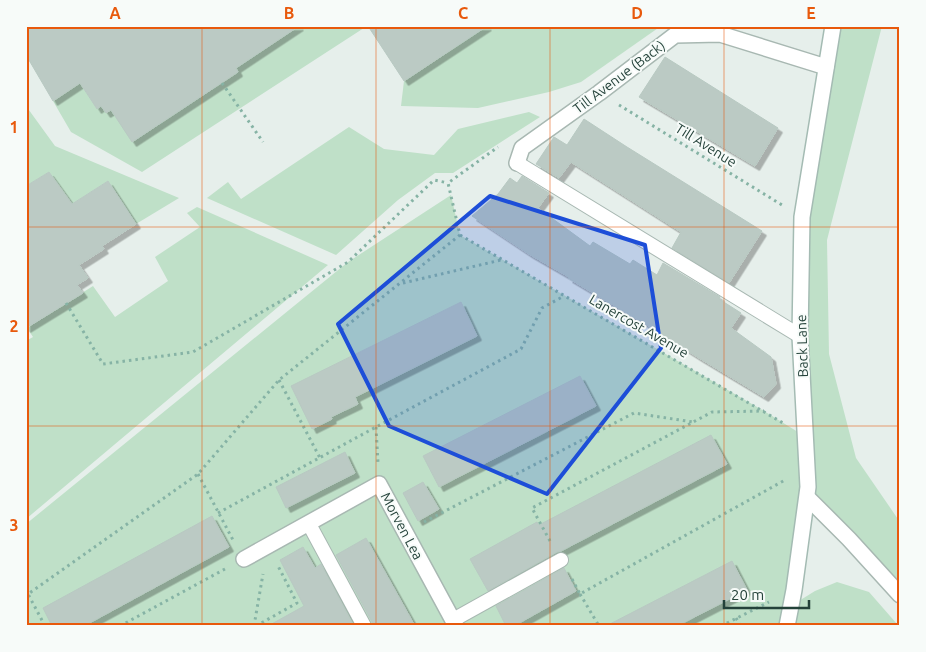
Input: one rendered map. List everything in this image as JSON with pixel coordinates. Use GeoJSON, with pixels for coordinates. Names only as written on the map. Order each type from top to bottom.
{"type":"FeatureCollection","features":[{"type":"Feature","properties":{"kind":"street","name":"Back Lane"},"geometry":{"type":"LineString","coordinates":[[787,626],[808,498],[800,336],[802,218],[833,26]]}},
{"type":"Feature","properties":{"kind":"street","name":"Till Avenue (Back)"},"geometry":{"type":"LineString","coordinates":[[517,163],[522,148],[599,93],[675,35],[720,34],[826,66]]}},
{"type":"Feature","properties":{"kind":"street","name":"Morven Lea"},"geometry":{"type":"LineString","coordinates":[[244,559],[379,484],[454,623]]}},
{"type":"Feature","properties":{"kind":"street"},"geometry":{"type":"LineString","coordinates":[[808,498],[849,539],[900,595]]}},
{"type":"Feature","properties":{"kind":"lane"},"geometry":{"type":"LineString","coordinates":[[517,163],[800,336]]}},
{"type":"Feature","properties":{"kind":"lane"},"geometry":{"type":"LineString","coordinates":[[309,524],[364,626]]}},
{"type":"Feature","properties":{"kind":"lane"},"geometry":{"type":"LineString","coordinates":[[454,623],[561,560]]}},
{"type":"Feature","properties":{"kind":"path"},"geometry":{"type":"LineString","coordinates":[[222,83],[263,142]]}},
{"type":"Feature","properties":{"kind":"path","name":"Till Avenue"},"geometry":{"type":"LineString","coordinates":[[599,93],[802,218]]}},
{"type":"Feature","properties":{"kind":"path"},"geometry":{"type":"LineString","coordinates":[[66,304],[103,364],[193,352],[348,262],[434,180],[448,183],[502,144]]}},
{"type":"Feature","properties":{"kind":"path"},"geometry":{"type":"LineString","coordinates":[[45,626],[28,594],[198,474],[279,380],[460,235],[448,183]]}},
{"type":"Feature","properties":{"kind":"path","name":"Lanercost Avenue"},"geometry":{"type":"LineString","coordinates":[[460,235],[806,437]]}},
{"type":"Feature","properties":{"kind":"path"},"geometry":{"type":"LineString","coordinates":[[400,284],[502,260]]}},
{"type":"Feature","properties":{"kind":"path"},"geometry":{"type":"LineString","coordinates":[[218,514],[521,349],[542,308],[564,296]]}},
{"type":"Feature","properties":{"kind":"path"},"geometry":{"type":"LineString","coordinates":[[279,380],[320,458]]}},
{"type":"Feature","properties":{"kind":"path"},"geometry":{"type":"LineString","coordinates":[[599,626],[532,508],[712,412],[764,411]]}},
{"type":"Feature","properties":{"kind":"path"},"geometry":{"type":"LineString","coordinates":[[406,532],[634,414],[693,422]]}},
{"type":"Feature","properties":{"kind":"path"},"geometry":{"type":"LineString","coordinates":[[376,427],[379,484]]}},
{"type":"Feature","properties":{"kind":"path"},"geometry":{"type":"LineString","coordinates":[[580,594],[807,468]]}},
{"type":"Feature","properties":{"kind":"path"},"geometry":{"type":"LineString","coordinates":[[122,625],[244,559],[198,474]]}},
{"type":"Feature","properties":{"kind":"path"},"geometry":{"type":"LineString","coordinates":[[255,626],[298,603],[267,546]]}},
{"type":"Feature","properties":{"kind":"path"},"geometry":{"type":"LineString","coordinates":[[255,626],[267,546]]}},
{"type":"Feature","properties":{"kind":"path"},"geometry":{"type":"LineString","coordinates":[[721,626],[794,590]]}},
{"type":"Feature","properties":{"kind":"path"},"geometry":{"type":"LineString","coordinates":[[736,618],[741,626]]}},
{"type":"Feature","properties":{"kind":"highlighted area"},"geometry":{"type":"Polygon","coordinates":[[[490,196],[645,245],[661,348],[547,494],[389,426],[338,324],[490,196]]]}},
{"type":"Feature","properties":{"kind":"green space"},"geometry":{"type":"Polygon","coordinates":[[[299,26],[367,26],[142,172],[71,132],[53,101],[80,83],[97,109],[101,106],[236,68],[299,26]]]}},
{"type":"Feature","properties":{"kind":"green space"},"geometry":{"type":"Polygon","coordinates":[[[487,26],[661,26],[581,82],[549,92],[478,108],[401,106],[404,81],[487,26]]]}},
{"type":"Feature","properties":{"kind":"green space"},"geometry":{"type":"Polygon","coordinates":[[[833,26],[882,26],[827,240],[829,354],[856,458],[900,522],[900,595],[808,498],[787,626],[26,626],[26,524],[348,262],[451,195],[460,235],[806,437],[802,217],[833,26]]]}},
{"type":"Feature","properties":{"kind":"green space"},"geometry":{"type":"Polygon","coordinates":[[[26,106],[55,146],[179,198],[136,224],[108,181],[72,204],[49,172],[26,186],[26,106]]]}},
{"type":"Feature","properties":{"kind":"green space"},"geometry":{"type":"Polygon","coordinates":[[[529,112],[540,117],[453,173],[435,173],[398,200],[336,255],[207,198],[228,182],[241,199],[349,127],[384,149],[434,155],[458,129],[529,112]]]}},
{"type":"Feature","properties":{"kind":"green space"},"geometry":{"type":"Polygon","coordinates":[[[197,207],[328,265],[26,519],[26,341],[33,337],[27,328],[93,286],[115,317],[168,281],[155,257],[200,227],[187,213],[197,207]]]}},
{"type":"Feature","properties":{"kind":"green space"},"geometry":{"type":"Polygon","coordinates":[[[837,582],[869,592],[897,624],[894,626],[789,626],[794,604],[815,591],[837,582]]]}},
{"type":"Feature","properties":{"kind":"building"},"geometry":{"type":"Polygon","coordinates":[[[26,26],[299,26],[236,68],[238,72],[132,142],[111,110],[106,113],[101,106],[97,109],[80,83],[53,101],[26,55],[26,26]]]}},
{"type":"Feature","properties":{"kind":"building"},"geometry":{"type":"Polygon","coordinates":[[[368,26],[487,26],[404,81],[368,26]]]}},
{"type":"Feature","properties":{"kind":"building"},"geometry":{"type":"Polygon","coordinates":[[[665,57],[778,128],[755,166],[639,97],[665,57]]]}},
{"type":"Feature","properties":{"kind":"building"},"geometry":{"type":"Polygon","coordinates":[[[584,119],[762,231],[729,283],[672,248],[681,232],[571,162],[559,178],[536,164],[554,137],[567,145],[584,119]]]}},
{"type":"Feature","properties":{"kind":"building"},"geometry":{"type":"Polygon","coordinates":[[[49,172],[72,204],[108,181],[136,224],[102,246],[104,249],[79,265],[88,278],[77,285],[83,293],[26,328],[26,186],[49,172]]]}},
{"type":"Feature","properties":{"kind":"building"},"geometry":{"type":"Polygon","coordinates":[[[522,176],[549,193],[538,208],[590,246],[593,242],[630,264],[633,260],[657,275],[663,263],[720,297],[719,299],[741,313],[731,328],[771,357],[776,384],[764,397],[529,254],[472,216],[498,194],[510,178],[517,183],[522,176]]]}},
{"type":"Feature","properties":{"kind":"building"},"geometry":{"type":"Polygon","coordinates":[[[461,302],[477,336],[355,397],[358,404],[312,429],[291,386],[461,302]]]}},
{"type":"Feature","properties":{"kind":"building"},"geometry":{"type":"Polygon","coordinates":[[[580,376],[596,406],[439,487],[423,456],[580,376]]]}},
{"type":"Feature","properties":{"kind":"building"},"geometry":{"type":"Polygon","coordinates":[[[711,435],[727,464],[557,552],[488,591],[470,559],[537,522],[539,525],[711,435]]]}},
{"type":"Feature","properties":{"kind":"building"},"geometry":{"type":"Polygon","coordinates":[[[345,452],[355,473],[286,508],[276,487],[345,452]]]}},
{"type":"Feature","properties":{"kind":"building"},"geometry":{"type":"Polygon","coordinates":[[[423,482],[439,509],[418,521],[403,493],[423,482]]]}},
{"type":"Feature","properties":{"kind":"building"},"geometry":{"type":"Polygon","coordinates":[[[212,516],[229,547],[84,626],[52,626],[43,608],[212,516]]]}},
{"type":"Feature","properties":{"kind":"building"},"geometry":{"type":"Polygon","coordinates":[[[366,538],[415,626],[373,626],[336,555],[366,538]]]}},
{"type":"Feature","properties":{"kind":"building"},"geometry":{"type":"Polygon","coordinates":[[[303,547],[315,568],[321,564],[354,626],[268,626],[304,606],[280,560],[303,547]]]}},
{"type":"Feature","properties":{"kind":"building"},"geometry":{"type":"Polygon","coordinates":[[[732,561],[747,590],[677,626],[606,626],[732,561]]]}},
{"type":"Feature","properties":{"kind":"building"},"geometry":{"type":"Polygon","coordinates":[[[564,568],[576,591],[514,626],[506,626],[496,606],[564,568]]]}}]}
